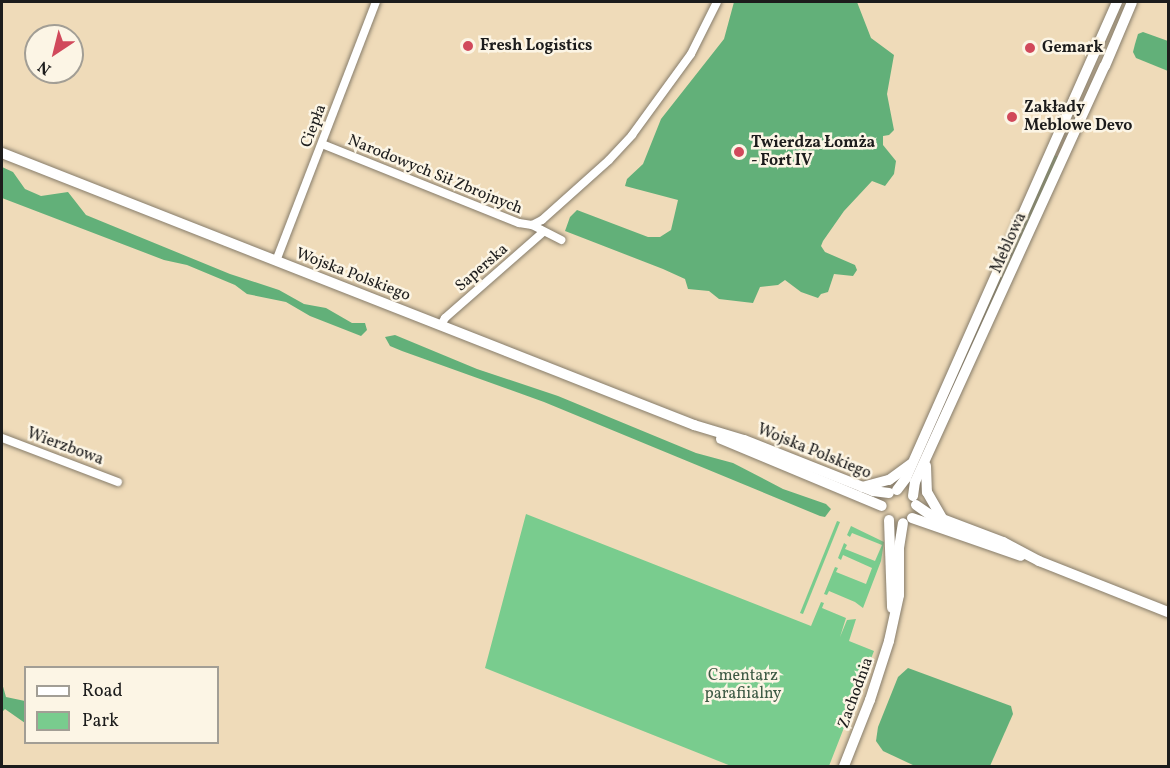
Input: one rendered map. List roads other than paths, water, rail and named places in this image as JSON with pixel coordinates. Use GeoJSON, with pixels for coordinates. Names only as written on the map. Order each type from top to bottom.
{"type":"FeatureCollection","features":[{"type":"Feature","properties":{"kind":"main road","name":"Meblowa"},"geometry":{"type":"LineString","coordinates":[[893,491],[906,478],[1117,2]]}},
{"type":"Feature","properties":{"kind":"main road","name":"Meblowa"},"geometry":{"type":"LineString","coordinates":[[914,501],[915,482],[926,463],[1132,2]]}},
{"type":"Feature","properties":{"kind":"main road","name":"Wojska Polskiego"},"geometry":{"type":"LineString","coordinates":[[2,153],[694,425],[747,450],[882,506]]}},
{"type":"Feature","properties":{"kind":"main road","name":"Wojska Polskiego"},"geometry":{"type":"LineString","coordinates":[[694,425],[744,440],[862,487],[878,492],[893,491]]}},
{"type":"Feature","properties":{"kind":"main road"},"geometry":{"type":"LineString","coordinates":[[926,463],[927,492],[942,518]]}},
{"type":"Feature","properties":{"kind":"main road"},"geometry":{"type":"LineString","coordinates":[[862,487],[889,480],[912,464]]}},
{"type":"Feature","properties":{"kind":"main road"},"geometry":{"type":"LineString","coordinates":[[1040,561],[1004,552],[926,521],[890,520],[882,506],[893,491],[904,490],[914,501],[942,518],[1003,542],[1040,561],[1168,612]]}},
{"type":"Feature","properties":{"kind":"main road"},"geometry":{"type":"LineString","coordinates":[[908,520],[914,501]]}},
{"type":"Feature","properties":{"kind":"main road","name":"Zachodnia"},"geometry":{"type":"LineString","coordinates":[[890,520],[892,629]]}},
{"type":"Feature","properties":{"kind":"main road","name":"Zachodnia"},"geometry":{"type":"LineString","coordinates":[[844,766],[883,666],[899,595],[900,537],[908,520]]}},
{"type":"Feature","properties":{"kind":"street","name":"Ciepła"},"geometry":{"type":"LineString","coordinates":[[276,261],[376,2]]}},
{"type":"Feature","properties":{"kind":"street","name":"Narodowych Sił Zbrojnych"},"geometry":{"type":"LineString","coordinates":[[322,144],[519,223],[532,225],[542,220],[609,160],[632,135],[692,54],[717,2]]}},
{"type":"Feature","properties":{"kind":"street"},"geometry":{"type":"LineString","coordinates":[[532,225],[542,233],[561,240]]}},
{"type":"Feature","properties":{"kind":"street","name":"Saperska"},"geometry":{"type":"LineString","coordinates":[[441,325],[445,318],[542,233]]}},
{"type":"Feature","properties":{"kind":"street","name":"Wierzbowa"},"geometry":{"type":"LineString","coordinates":[[2,438],[118,482]]}},
{"type":"Feature","properties":{"kind":"place","name":"Fresh Logistics"},"geometry":{"type":"Point","coordinates":[468,46]}},
{"type":"Feature","properties":{"kind":"place","name":"Gemark"},"geometry":{"type":"Point","coordinates":[1030,48]}},
{"type":"Feature","properties":{"kind":"place","name":"Zakłady Meblowe Devo"},"geometry":{"type":"Point","coordinates":[1012,117]}},
{"type":"Feature","properties":{"kind":"place","name":"Twierdza Łomża - Fort IV"},"geometry":{"type":"Point","coordinates":[739,152]}},
{"type":"Feature","properties":{"kind":"park label","name":"Cmentarz parafiialny"},"geometry":{"type":"Point","coordinates":[743,685]}}]}
